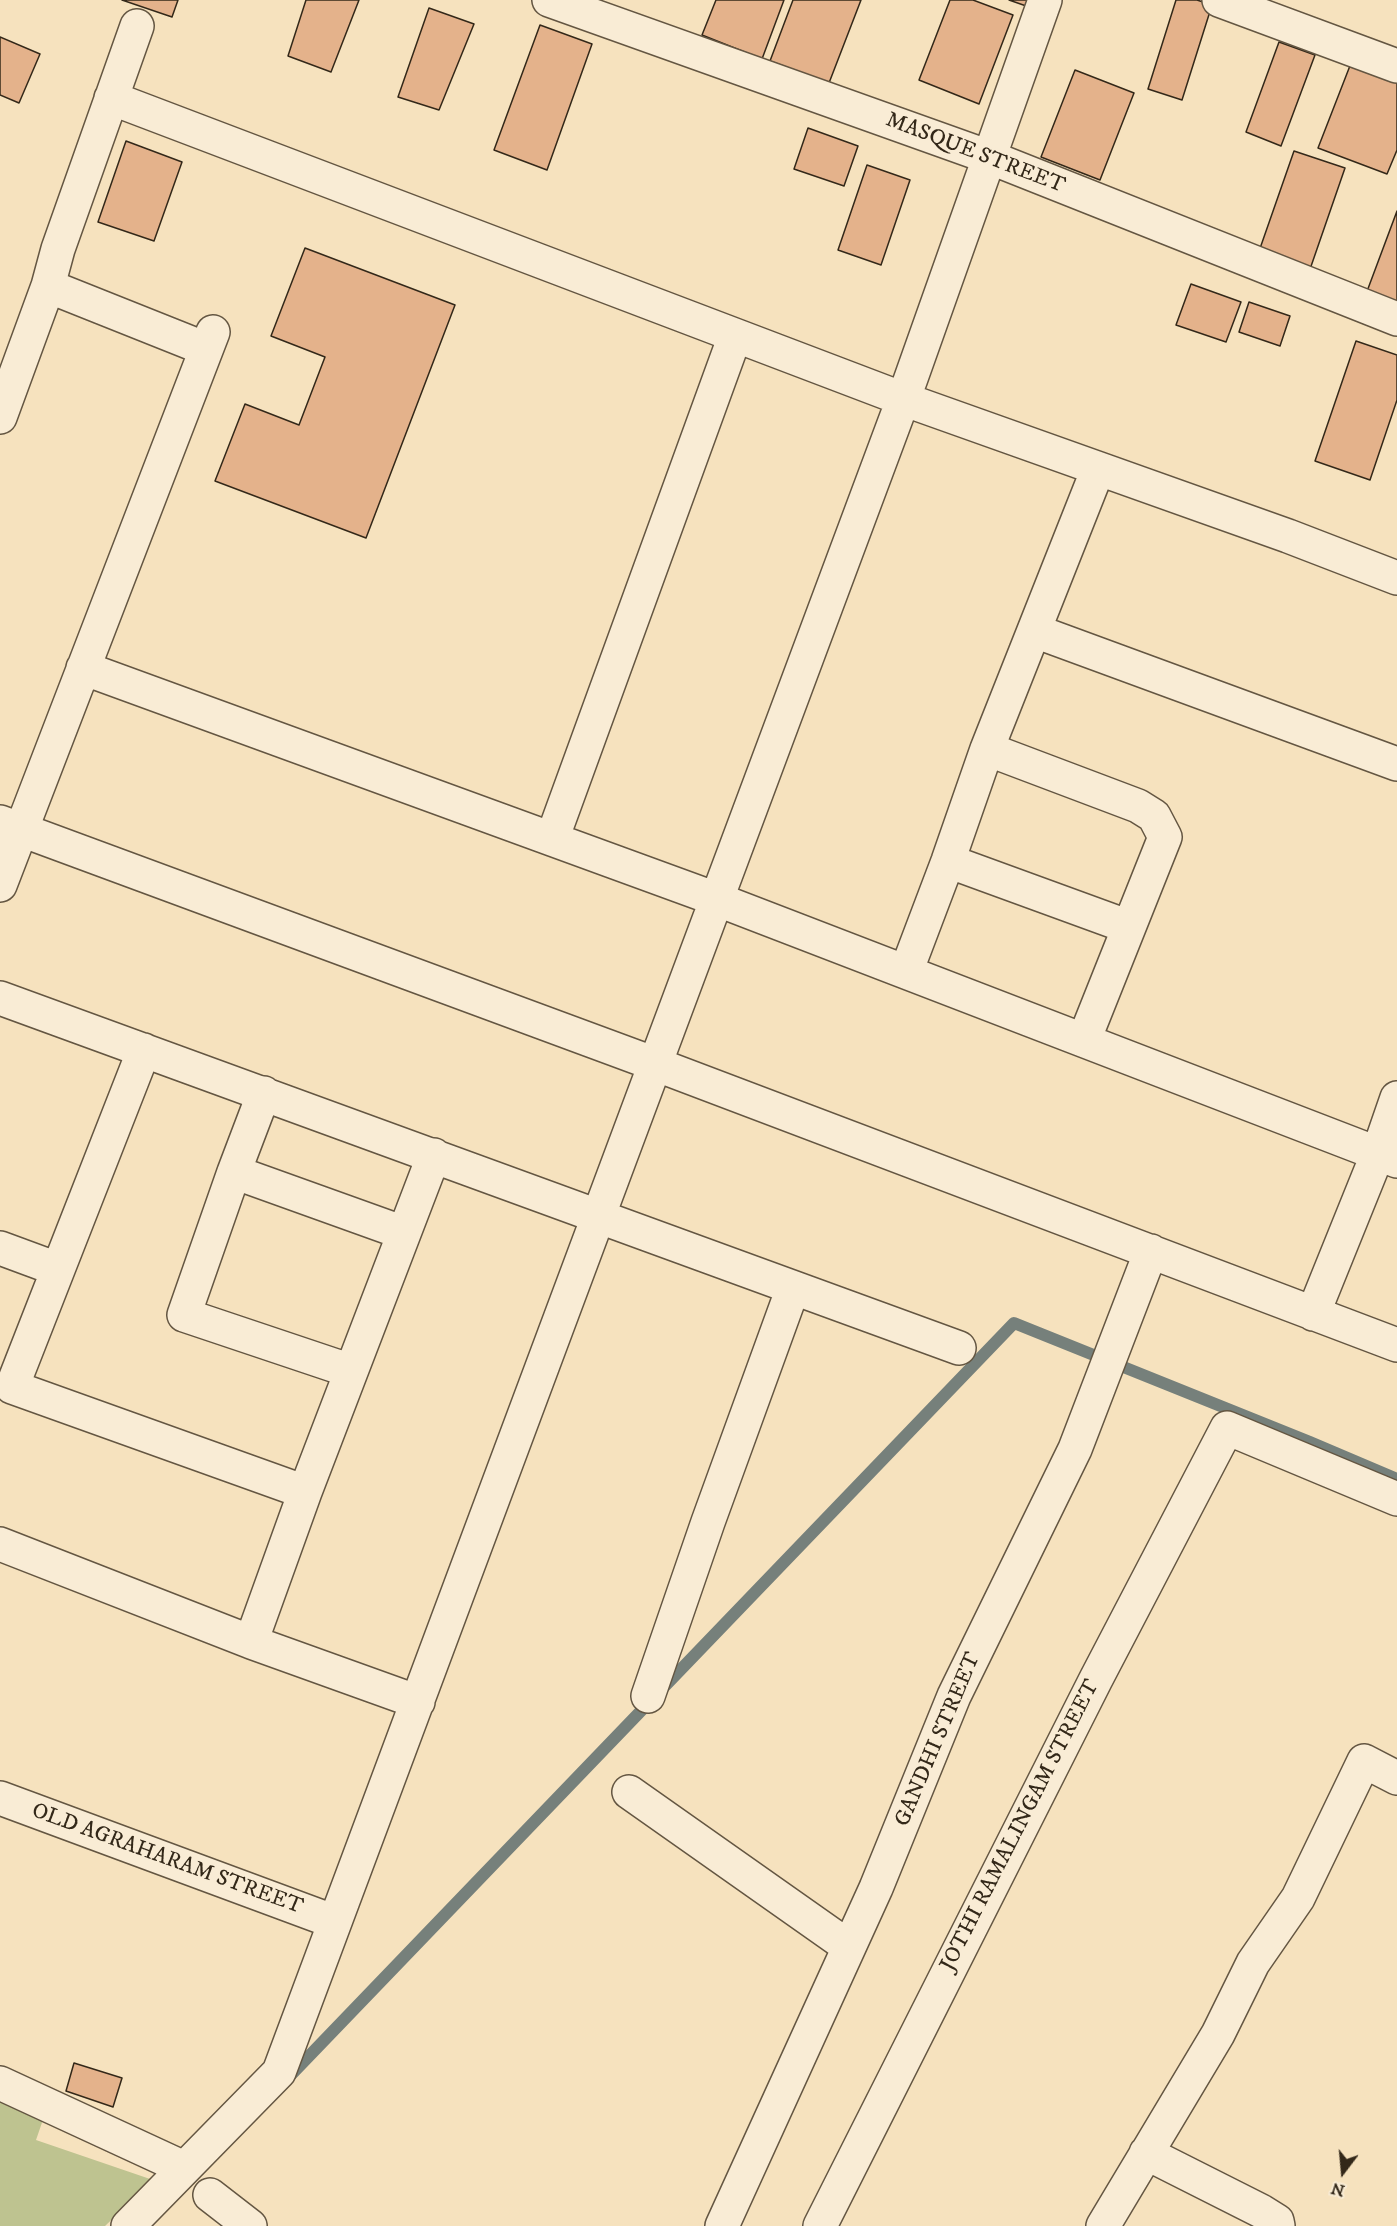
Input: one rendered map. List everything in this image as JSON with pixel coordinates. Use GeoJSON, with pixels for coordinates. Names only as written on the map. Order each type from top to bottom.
{"type":"FeatureCollection","features":[{"type":"Feature","properties":{"kind":"street","name":"MASQUE STREET"},"geometry":{"type":"LineString","coordinates":[[549,0],[989,157],[1397,320]]}},
{"type":"Feature","properties":{"kind":"street"},"geometry":{"type":"LineString","coordinates":[[128,2226],[279,2072],[903,399],[1045,0]]}},
{"type":"Feature","properties":{"kind":"street"},"geometry":{"type":"LineString","coordinates":[[1219,0],[1274,10],[1397,66]]}},
{"type":"Feature","properties":{"kind":"street"},"geometry":{"type":"LineString","coordinates":[[0,417],[48,286],[58,249],[136,26]]}},
{"type":"Feature","properties":{"kind":"street"},"geometry":{"type":"LineString","coordinates":[[111,98],[903,399],[1397,578]]}},
{"type":"Feature","properties":{"kind":"street"},"geometry":{"type":"LineString","coordinates":[[0,885],[10,826],[84,668],[210,340],[48,286]]}},
{"type":"Feature","properties":{"kind":"street"},"geometry":{"type":"LineString","coordinates":[[552,839],[735,336]]}},
{"type":"Feature","properties":{"kind":"street"},"geometry":{"type":"LineString","coordinates":[[906,972],[987,749],[1098,469]]}},
{"type":"Feature","properties":{"kind":"street"},"geometry":{"type":"LineString","coordinates":[[1035,632],[1397,764]]}},
{"type":"Feature","properties":{"kind":"street"},"geometry":{"type":"LineString","coordinates":[[84,668],[716,899],[1388,1157]]}},
{"type":"Feature","properties":{"kind":"street"},"geometry":{"type":"LineString","coordinates":[[987,749],[1138,806],[1154,816],[1165,837],[1084,1040]]}},
{"type":"Feature","properties":{"kind":"street"},"geometry":{"type":"LineString","coordinates":[[10,826],[655,1064],[1397,1345]]}},
{"type":"Feature","properties":{"kind":"street"},"geometry":{"type":"LineString","coordinates":[[948,861],[1129,927]]}},
{"type":"Feature","properties":{"kind":"street"},"geometry":{"type":"LineString","coordinates":[[0,998],[959,1348]]}},
{"type":"Feature","properties":{"kind":"street"},"geometry":{"type":"LineString","coordinates":[[144,1050],[12,1387],[305,1492]]}},
{"type":"Feature","properties":{"kind":"street"},"geometry":{"type":"LineString","coordinates":[[264,1094],[184,1315],[351,1371]]}},
{"type":"Feature","properties":{"kind":"street"},"geometry":{"type":"LineString","coordinates":[[1313,1314],[1388,1157],[1397,1098]]}},
{"type":"Feature","properties":{"kind":"street"},"geometry":{"type":"LineString","coordinates":[[252,1642],[305,1492],[434,1155]]}},
{"type":"Feature","properties":{"kind":"street"},"geometry":{"type":"LineString","coordinates":[[234,1172],[404,1233]]}},
{"type":"Feature","properties":{"kind":"street"},"geometry":{"type":"LineString","coordinates":[[0,1248],[57,1269]]}},
{"type":"Feature","properties":{"kind":"street","name":"GANDHI STREET"},"geometry":{"type":"LineString","coordinates":[[722,2226],[876,1888],[954,1696],[1075,1449],[1150,1251]]}},
{"type":"Feature","properties":{"kind":"street"},"geometry":{"type":"LineString","coordinates":[[648,1696],[793,1288]]}},
{"type":"Feature","properties":{"kind":"street","name":"JOTHI RAMALINGAM STREET"},"geometry":{"type":"LineString","coordinates":[[820,2226],[1090,1690],[1227,1428],[1397,1499]]}},
{"type":"Feature","properties":{"kind":"street"},"geometry":{"type":"LineString","coordinates":[[0,1544],[252,1642],[418,1701]]}},
{"type":"Feature","properties":{"kind":"street"},"geometry":{"type":"LineString","coordinates":[[1103,2226],[1218,2034],[1253,1963],[1298,1898],[1364,1761],[1397,1778]]}},
{"type":"Feature","properties":{"kind":"street"},"geometry":{"type":"LineString","coordinates":[[629,1792],[849,1947]]}},
{"type":"Feature","properties":{"kind":"street","name":"OLD AGRAHARAM STREET"},"geometry":{"type":"LineString","coordinates":[[0,1798],[335,1922]]}},
{"type":"Feature","properties":{"kind":"street"},"geometry":{"type":"LineString","coordinates":[[0,2083],[184,2168]]}},
{"type":"Feature","properties":{"kind":"street"},"geometry":{"type":"LineString","coordinates":[[1146,2153],[1261,2211],[1277,2221],[1278,2226]]}},
{"type":"Feature","properties":{"kind":"street"},"geometry":{"type":"LineString","coordinates":[[210,2195],[250,2226]]}},
{"type":"Feature","properties":{"kind":"green space"},"geometry":{"type":"Polygon","coordinates":[[[0,2089],[48,2105],[36,2140],[153,2180],[105,2226],[0,2226],[0,2089]]]}},
{"type":"Feature","properties":{"kind":"building"},"geometry":{"type":"Polygon","coordinates":[[[122,0],[178,0],[172,17],[122,0]]]}},
{"type":"Feature","properties":{"kind":"building"},"geometry":{"type":"Polygon","coordinates":[[[306,0],[359,0],[331,72],[288,56],[306,0]]]}},
{"type":"Feature","properties":{"kind":"building"},"geometry":{"type":"Polygon","coordinates":[[[716,0],[784,0],[762,59],[702,35],[716,0]]]}},
{"type":"Feature","properties":{"kind":"building"},"geometry":{"type":"Polygon","coordinates":[[[793,0],[861,0],[829,83],[770,61],[793,0]]]}},
{"type":"Feature","properties":{"kind":"building"},"geometry":{"type":"Polygon","coordinates":[[[950,0],[973,0],[1013,15],[979,104],[919,80],[950,0]]]}},
{"type":"Feature","properties":{"kind":"building"},"geometry":{"type":"Polygon","coordinates":[[[1009,0],[1035,0],[1032,8],[1009,0]]]}},
{"type":"Feature","properties":{"kind":"building"},"geometry":{"type":"Polygon","coordinates":[[[1176,0],[1197,0],[1212,5],[1182,100],[1148,89],[1176,0]]]}},
{"type":"Feature","properties":{"kind":"building"},"geometry":{"type":"Polygon","coordinates":[[[429,8],[474,24],[439,110],[398,97],[429,8]]]}},
{"type":"Feature","properties":{"kind":"building"},"geometry":{"type":"Polygon","coordinates":[[[540,25],[592,44],[547,170],[494,150],[540,25]]]}},
{"type":"Feature","properties":{"kind":"building"},"geometry":{"type":"Polygon","coordinates":[[[0,37],[40,54],[19,103],[0,95],[0,37]]]}},
{"type":"Feature","properties":{"kind":"building"},"geometry":{"type":"Polygon","coordinates":[[[1279,42],[1315,55],[1281,146],[1246,132],[1279,42]]]}},
{"type":"Feature","properties":{"kind":"building"},"geometry":{"type":"Polygon","coordinates":[[[1353,58],[1397,75],[1397,150],[1387,174],[1318,148],[1353,58]]]}},
{"type":"Feature","properties":{"kind":"building"},"geometry":{"type":"Polygon","coordinates":[[[1075,70],[1134,93],[1100,180],[1041,157],[1075,70]]]}},
{"type":"Feature","properties":{"kind":"building"},"geometry":{"type":"Polygon","coordinates":[[[808,128],[858,146],[844,186],[794,169],[808,128]]]}},
{"type":"Feature","properties":{"kind":"building"},"geometry":{"type":"Polygon","coordinates":[[[126,141],[182,162],[154,241],[98,222],[126,141]]]}},
{"type":"Feature","properties":{"kind":"building"},"geometry":{"type":"Polygon","coordinates":[[[1294,151],[1345,168],[1308,275],[1257,257],[1294,151]]]}},
{"type":"Feature","properties":{"kind":"building"},"geometry":{"type":"Polygon","coordinates":[[[867,165],[910,180],[881,265],[838,250],[867,165]]]}},
{"type":"Feature","properties":{"kind":"building"},"geometry":{"type":"Polygon","coordinates":[[[1397,211],[1397,306],[1366,294],[1397,211]]]}},
{"type":"Feature","properties":{"kind":"building"},"geometry":{"type":"Polygon","coordinates":[[[305,248],[455,305],[366,538],[215,481],[245,404],[299,425],[325,357],[271,336],[305,248]]]}},
{"type":"Feature","properties":{"kind":"building"},"geometry":{"type":"Polygon","coordinates":[[[1191,284],[1241,302],[1226,342],[1176,325],[1191,284]]]}},
{"type":"Feature","properties":{"kind":"building"},"geometry":{"type":"Polygon","coordinates":[[[1249,302],[1290,316],[1280,346],[1239,332],[1249,302]]]}},
{"type":"Feature","properties":{"kind":"building"},"geometry":{"type":"Polygon","coordinates":[[[1356,341],[1397,355],[1397,400],[1370,480],[1315,461],[1356,341]]]}},
{"type":"Feature","properties":{"kind":"building"},"geometry":{"type":"Polygon","coordinates":[[[74,2063],[122,2078],[113,2107],[66,2091],[74,2063]]]}},
{"type":"Feature","properties":{"kind":"waterway"},"geometry":{"type":"LineString","coordinates":[[287,2079],[1014,1323],[1397,1479]]}}]}
